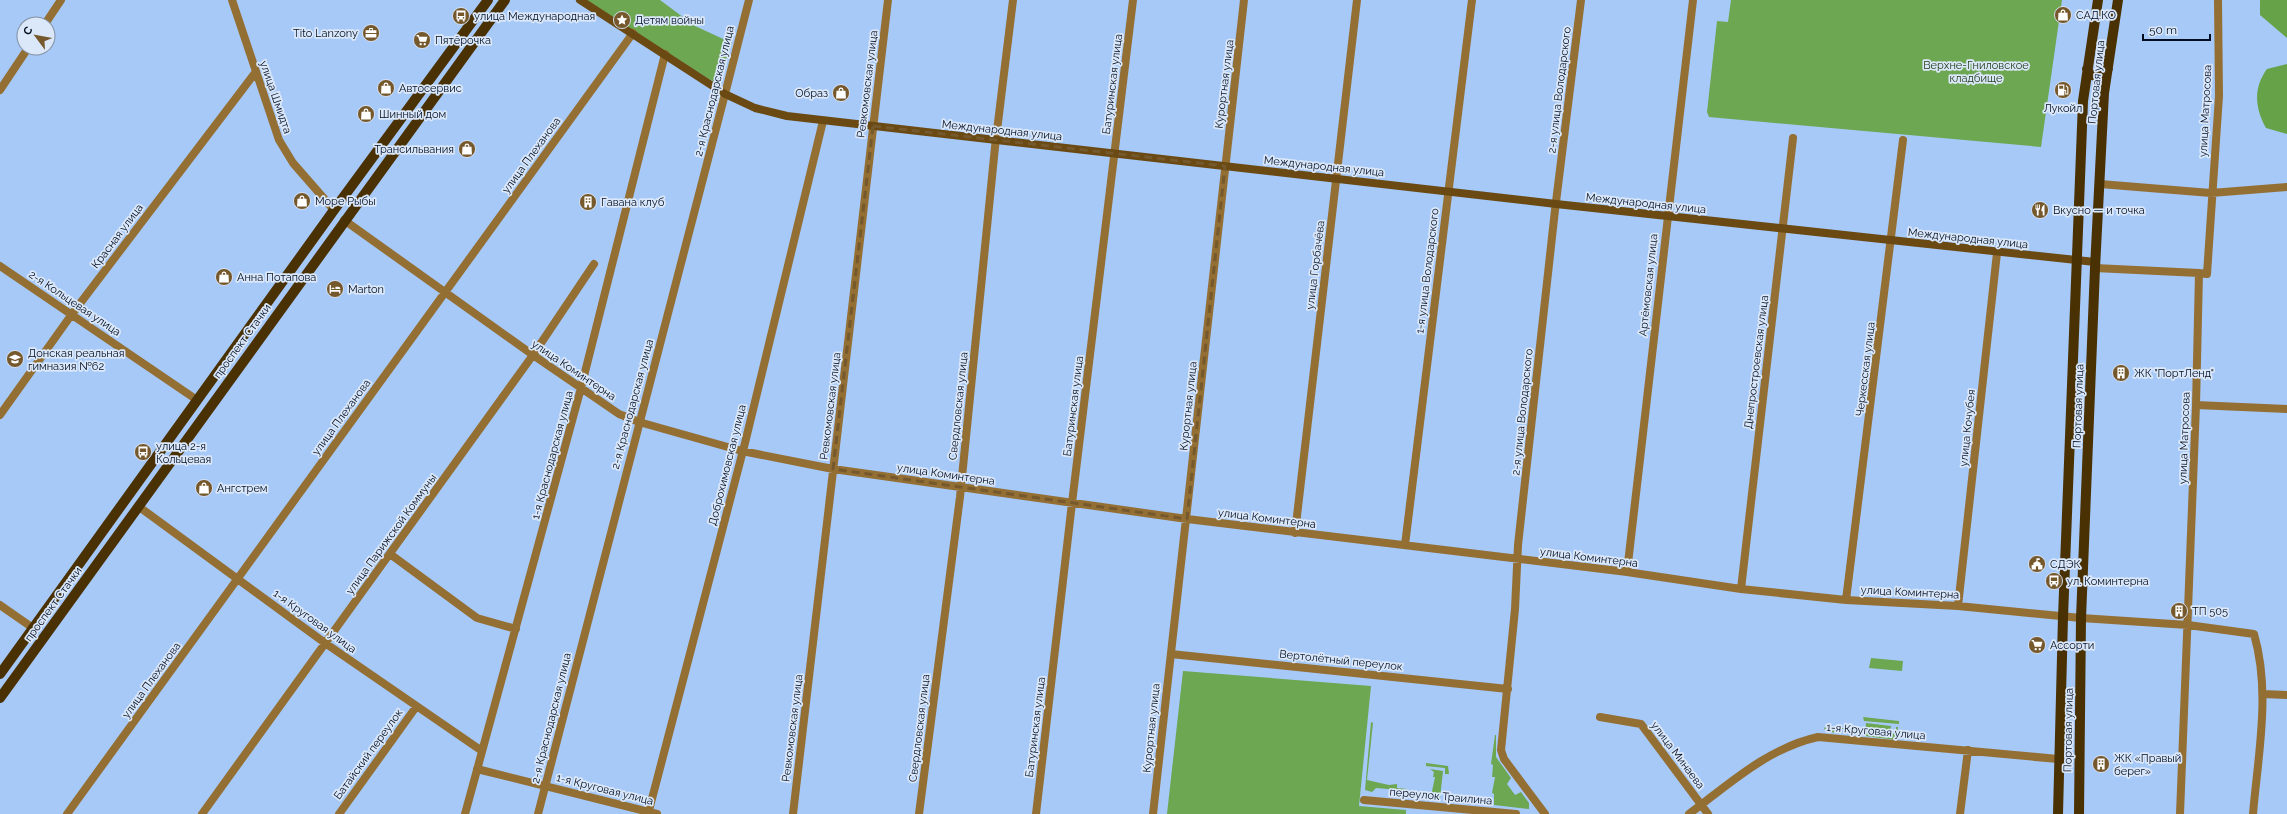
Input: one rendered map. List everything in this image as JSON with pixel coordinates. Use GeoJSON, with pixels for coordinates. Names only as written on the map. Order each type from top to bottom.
{"type":"FeatureCollection","features":[{"type":"Feature","properties":{"kind":"main road","name":"проспект Стачки"},"geometry":{"type":"LineString","coordinates":[[0,674],[334,210],[488,0]]}},
{"type":"Feature","properties":{"kind":"main road","name":"проспект Стачки"},"geometry":{"type":"LineString","coordinates":[[0,698],[344,220],[505,0]]}},
{"type":"Feature","properties":{"kind":"main road","name":"Международная улица"},"geometry":{"type":"LineString","coordinates":[[580,0],[725,94],[755,108],[787,116],[1115,154],[1336,177],[1448,192],[2095,265]]}},
{"type":"Feature","properties":{"kind":"main road","name":"Портовая улица"},"geometry":{"type":"LineString","coordinates":[[2058,814],[2058,759],[2063,616],[2083,101],[2098,0]]}},
{"type":"Feature","properties":{"kind":"main road","name":"Портовая улица"},"geometry":{"type":"LineString","coordinates":[[2079,814],[2081,618],[2095,265],[2104,93],[2118,0]]}},
{"type":"Feature","properties":{"kind":"main road"},"geometry":{"type":"LineString","coordinates":[[2087,69],[2090,74],[2098,77],[2108,69]]}},
{"type":"Feature","properties":{"kind":"street"},"geometry":{"type":"LineString","coordinates":[[50,16],[61,0]]}},
{"type":"Feature","properties":{"kind":"street","name":"улица Шмидта"},"geometry":{"type":"LineString","coordinates":[[232,0],[273,127],[286,153],[334,210]]}},
{"type":"Feature","properties":{"kind":"street","name":"2-я Краснодарская улица"},"geometry":{"type":"LineString","coordinates":[[538,814],[749,0]]}},
{"type":"Feature","properties":{"kind":"street","name":"Ревкомовская улица"},"geometry":{"type":"LineString","coordinates":[[793,814],[888,0]]}},
{"type":"Feature","properties":{"kind":"street","name":"Свердловская улица"},"geometry":{"type":"LineString","coordinates":[[919,814],[961,488],[996,140],[1013,0]]}},
{"type":"Feature","properties":{"kind":"street","name":"Батуринская улица"},"geometry":{"type":"LineString","coordinates":[[1036,814],[1133,0]]}},
{"type":"Feature","properties":{"kind":"street","name":"Курортная улица"},"geometry":{"type":"LineString","coordinates":[[1153,814],[1244,0]]}},
{"type":"Feature","properties":{"kind":"street","name":"улица Горбачёва"},"geometry":{"type":"LineString","coordinates":[[1295,533],[1357,0]]}},
{"type":"Feature","properties":{"kind":"street","name":"1-я улица Володарского"},"geometry":{"type":"LineString","coordinates":[[1405,545],[1472,0]]}},
{"type":"Feature","properties":{"kind":"street","name":"2-я улица Володарского"},"geometry":{"type":"LineString","coordinates":[[1545,814],[1502,756],[1518,545],[1556,204],[1581,0]]}},
{"type":"Feature","properties":{"kind":"street","name":"Артёмовская улица"},"geometry":{"type":"LineString","coordinates":[[1627,572],[1693,0]]}},
{"type":"Feature","properties":{"kind":"street","name":"улица Матросова"},"geometry":{"type":"LineString","coordinates":[[2180,814],[2196,405],[2199,273],[2207,274],[2211,193],[2219,96],[2218,0]]}},
{"type":"Feature","properties":{"kind":"street","name":"улица Плеханова"},"geometry":{"type":"LineString","coordinates":[[67,814],[239,579],[444,292],[633,33]]}},
{"type":"Feature","properties":{"kind":"street","name":"1-я Краснодарская улица"},"geometry":{"type":"LineString","coordinates":[[465,814],[581,388],[665,54]]}},
{"type":"Feature","properties":{"kind":"street"},"geometry":{"type":"LineString","coordinates":[[0,90],[23,56]]}},
{"type":"Feature","properties":{"kind":"street","name":"Красная улица"},"geometry":{"type":"LineString","coordinates":[[0,415],[72,314],[256,73]]}},
{"type":"Feature","properties":{"kind":"street","name":"Доброхимовская улица"},"geometry":{"type":"LineString","coordinates":[[649,813],[742,452],[823,120]]}},
{"type":"Feature","properties":{"kind":"street","name":"Днепростроевская улица"},"geometry":{"type":"LineString","coordinates":[[1741,589],[1794,138]]}},
{"type":"Feature","properties":{"kind":"street","name":"Черкесская улица"},"geometry":{"type":"LineString","coordinates":[[1846,600],[1892,241],[1903,140]]}},
{"type":"Feature","properties":{"kind":"street"},"geometry":{"type":"LineString","coordinates":[[2100,184],[2211,193],[2287,187]]}},
{"type":"Feature","properties":{"kind":"street","name":"улица Коминтерна"},"geometry":{"type":"LineString","coordinates":[[344,220],[533,355],[619,414],[639,422],[742,452],[834,469],[1187,519],[1627,572],[1741,589],[1846,600],[1958,606],[2081,618],[2188,625],[2254,634],[2260,656],[2263,694]]}},
{"type":"Feature","properties":{"kind":"street","name":"улица Кочубея"},"geometry":{"type":"LineString","coordinates":[[1958,606],[1997,253]]}},
{"type":"Feature","properties":{"kind":"street","name":"улица Парижской Коммуны"},"geometry":{"type":"LineString","coordinates":[[202,814],[533,355],[594,264]]}},
{"type":"Feature","properties":{"kind":"street","name":"Международная улица"},"geometry":{"type":"LineString","coordinates":[[2095,265],[2199,273]]}},
{"type":"Feature","properties":{"kind":"street","name":"2-я Кольцевая улица"},"geometry":{"type":"LineString","coordinates":[[0,266],[197,400]]}},
{"type":"Feature","properties":{"kind":"street"},"geometry":{"type":"LineString","coordinates":[[2196,405],[2287,409]]}},
{"type":"Feature","properties":{"kind":"street","name":"1-я Круговая улица"},"geometry":{"type":"LineString","coordinates":[[138,506],[325,643],[482,751]]}},
{"type":"Feature","properties":{"kind":"street"},"geometry":{"type":"LineString","coordinates":[[390,554],[477,618],[516,629]]}},
{"type":"Feature","properties":{"kind":"street"},"geometry":{"type":"LineString","coordinates":[[0,605],[33,628]]}},
{"type":"Feature","properties":{"kind":"street","name":"Вертолётный переулок"},"geometry":{"type":"LineString","coordinates":[[1171,654],[1508,689]]}},
{"type":"Feature","properties":{"kind":"street"},"geometry":{"type":"LineString","coordinates":[[2253,814],[2263,694],[2287,695]]}},
{"type":"Feature","properties":{"kind":"street","name":"Батайский переулок"},"geometry":{"type":"LineString","coordinates":[[339,814],[416,707]]}},
{"type":"Feature","properties":{"kind":"street","name":"улица Минаева"},"geometry":{"type":"LineString","coordinates":[[1600,717],[1641,724],[1708,814]]}},
{"type":"Feature","properties":{"kind":"street","name":"1-я Круговая улица"},"geometry":{"type":"LineString","coordinates":[[1689,814],[1765,758],[1786,746],[1818,737],[2058,759]]}},
{"type":"Feature","properties":{"kind":"street"},"geometry":{"type":"LineString","coordinates":[[1960,814],[1968,750]]}},
{"type":"Feature","properties":{"kind":"street","name":"1-я Круговая улица"},"geometry":{"type":"LineString","coordinates":[[477,769],[657,814]]}},
{"type":"Feature","properties":{"kind":"street","name":"переулок Траилина"},"geometry":{"type":"LineString","coordinates":[[1364,800],[1516,814]]}},
{"type":"Feature","properties":{"kind":"highlighted area"},"geometry":{"type":"Polygon","coordinates":[[[873,126],[1225,166],[1187,519],[833,469],[873,126]]]}},
{"type":"Feature","properties":{"kind":"green space"},"geometry":{"type":"Polygon","coordinates":[[[586,0],[660,0],[695,26],[732,43],[719,79],[713,81],[709,79],[586,0]]]}},
{"type":"Feature","properties":{"kind":"green space","name":"Верхне-Гниловское кладбище"},"geometry":{"type":"Polygon","coordinates":[[[1731,0],[2062,0],[2041,147],[1709,117],[1707,112],[1717,21],[1728,22],[1731,0]]]}},
{"type":"Feature","properties":{"kind":"green space"},"geometry":{"type":"Polygon","coordinates":[[[2260,0],[2287,0],[2287,38],[2260,15],[2260,0]]]}},
{"type":"Feature","properties":{"kind":"green space"},"geometry":{"type":"Polygon","coordinates":[[[2287,64],[2287,134],[2266,128],[2262,121],[2257,98],[2259,83],[2267,69],[2287,64]]]}},
{"type":"Feature","properties":{"kind":"green space"},"geometry":{"type":"Polygon","coordinates":[[[1871,658],[1903,661],[1902,671],[1869,668],[1871,658]]]}},
{"type":"Feature","properties":{"kind":"green space"},"geometry":{"type":"Polygon","coordinates":[[[1183,671],[1371,686],[1359,806],[1406,810],[1406,814],[1167,814],[1183,671]]]}},
{"type":"Feature","properties":{"kind":"green space"},"geometry":{"type":"Polygon","coordinates":[[[1863,717],[1899,721],[1899,724],[1864,721],[1863,717]]]}},
{"type":"Feature","properties":{"kind":"green space"},"geometry":{"type":"Polygon","coordinates":[[[1371,722],[1373,723],[1367,780],[1389,785],[1397,784],[1397,788],[1407,789],[1406,792],[1431,796],[1435,777],[1433,777],[1434,772],[1430,769],[1443,771],[1440,798],[1404,795],[1399,790],[1376,788],[1372,792],[1365,790],[1371,722]]]}},
{"type":"Feature","properties":{"kind":"green space"},"geometry":{"type":"Polygon","coordinates":[[[1866,723],[1891,726],[1890,733],[1896,734],[1896,727],[1898,727],[1896,740],[1865,736],[1866,723]]]}},
{"type":"Feature","properties":{"kind":"green space"},"geometry":{"type":"Polygon","coordinates":[[[1827,726],[1859,730],[1859,734],[1855,735],[1853,730],[1842,729],[1840,733],[1826,732],[1824,728],[1827,726]]]}},
{"type":"Feature","properties":{"kind":"green space"},"geometry":{"type":"Polygon","coordinates":[[[1495,735],[1496,757],[1511,778],[1507,784],[1515,795],[1521,792],[1529,803],[1529,809],[1494,805],[1494,794],[1492,793],[1495,777],[1492,777],[1493,765],[1491,764],[1495,735]]]}},
{"type":"Feature","properties":{"kind":"green space"},"geometry":{"type":"Polygon","coordinates":[[[1426,763],[1448,766],[1449,774],[1445,774],[1445,768],[1426,766],[1426,763]]]}},
{"type":"Feature","properties":{"kind":"place","name":"САД.КО"},"geometry":{"type":"Point","coordinates":[2063,15]}},
{"type":"Feature","properties":{"kind":"place","name":"улица Международная"},"geometry":{"type":"Point","coordinates":[461,16]}},
{"type":"Feature","properties":{"kind":"place","name":"Детям войны"},"geometry":{"type":"Point","coordinates":[622,20]}},
{"type":"Feature","properties":{"kind":"place","name":"Tito Lanzony"},"geometry":{"type":"Point","coordinates":[371,33]}},
{"type":"Feature","properties":{"kind":"place","name":"Пятёрочка"},"geometry":{"type":"Point","coordinates":[422,40]}},
{"type":"Feature","properties":{"kind":"place","name":"Автосервис"},"geometry":{"type":"Point","coordinates":[386,88]}},
{"type":"Feature","properties":{"kind":"place","name":"Лукойл"},"geometry":{"type":"Point","coordinates":[2063,90]}},
{"type":"Feature","properties":{"kind":"place","name":"Образ"},"geometry":{"type":"Point","coordinates":[841,93]}},
{"type":"Feature","properties":{"kind":"place","name":"Шинный дом"},"geometry":{"type":"Point","coordinates":[366,114]}},
{"type":"Feature","properties":{"kind":"place","name":"Трансильвания"},"geometry":{"type":"Point","coordinates":[467,149]}},
{"type":"Feature","properties":{"kind":"place","name":"Море Рыбы"},"geometry":{"type":"Point","coordinates":[302,201]}},
{"type":"Feature","properties":{"kind":"place","name":"Гавана клуб"},"geometry":{"type":"Point","coordinates":[588,202]}},
{"type":"Feature","properties":{"kind":"place","name":"Вкусно — и точка"},"geometry":{"type":"Point","coordinates":[2040,210]}},
{"type":"Feature","properties":{"kind":"place","name":"Анна Потапова"},"geometry":{"type":"Point","coordinates":[224,277]}},
{"type":"Feature","properties":{"kind":"place","name":"Marton"},"geometry":{"type":"Point","coordinates":[335,289]}},
{"type":"Feature","properties":{"kind":"place","name":"Донская реальная гимназия №62"},"geometry":{"type":"Point","coordinates":[15,359]}},
{"type":"Feature","properties":{"kind":"place","name":"ЖК \"ПортЛенд\""},"geometry":{"type":"Point","coordinates":[2121,373]}},
{"type":"Feature","properties":{"kind":"place","name":"улица 2-я Кольцевая"},"geometry":{"type":"Point","coordinates":[143,452]}},
{"type":"Feature","properties":{"kind":"place","name":"Ангстрем"},"geometry":{"type":"Point","coordinates":[204,488]}},
{"type":"Feature","properties":{"kind":"place","name":"СДЭК"},"geometry":{"type":"Point","coordinates":[2037,564]}},
{"type":"Feature","properties":{"kind":"place","name":"ул. Коминтерна"},"geometry":{"type":"Point","coordinates":[2054,581]}},
{"type":"Feature","properties":{"kind":"place","name":"ТП 505"},"geometry":{"type":"Point","coordinates":[2179,611]}},
{"type":"Feature","properties":{"kind":"place","name":"Ассорти"},"geometry":{"type":"Point","coordinates":[2037,645]}},
{"type":"Feature","properties":{"kind":"place","name":"ЖК «Правый берег»"},"geometry":{"type":"Point","coordinates":[2101,764]}}]}
